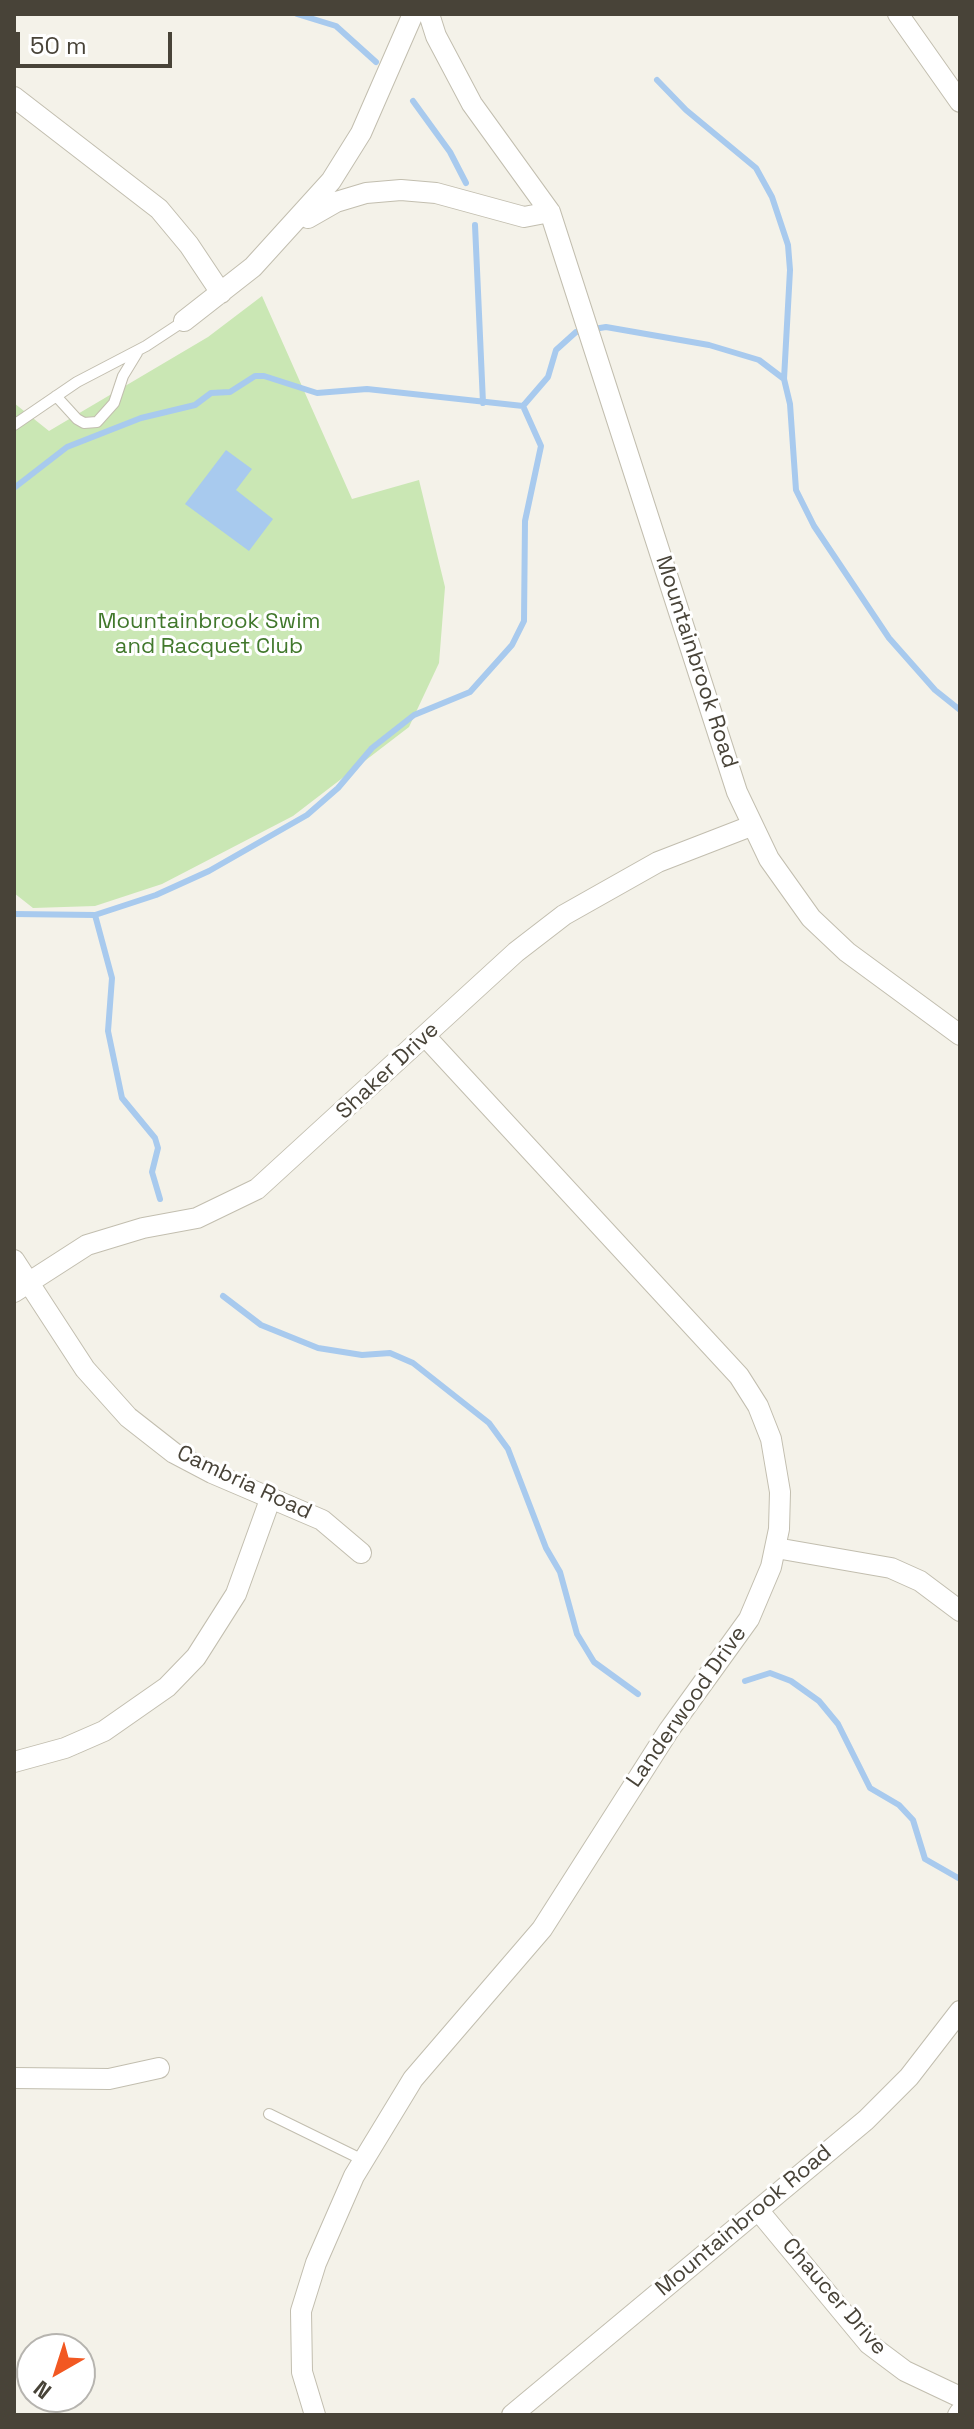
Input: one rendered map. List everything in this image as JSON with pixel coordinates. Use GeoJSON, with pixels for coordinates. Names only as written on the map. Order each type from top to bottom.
{"type":"FeatureCollection","features":[{"type":"Feature","properties":{"kind":"street"},"geometry":{"type":"LineString","coordinates":[[184,321],[221,293],[285,235],[331,181],[361,133],[413,14]]}},
{"type":"Feature","properties":{"kind":"street","name":"Mountainbrook Road"},"geometry":{"type":"LineString","coordinates":[[429,14],[436,36],[472,104],[550,212],[751,826],[781,879],[811,918],[863,966],[960,1035]]}},
{"type":"Feature","properties":{"kind":"street"},"geometry":{"type":"LineString","coordinates":[[898,14],[960,102]]}},
{"type":"Feature","properties":{"kind":"street"},"geometry":{"type":"LineString","coordinates":[[14,97],[159,209],[189,245],[221,293]]}},
{"type":"Feature","properties":{"kind":"street"},"geometry":{"type":"LineString","coordinates":[[285,235],[336,202],[378,192],[436,193],[524,217],[550,212]]}},
{"type":"Feature","properties":{"kind":"street","name":"Shaker Drive"},"geometry":{"type":"LineString","coordinates":[[21,1287],[70,1253],[105,1238],[197,1218],[243,1198],[270,1179],[516,952],[589,899],[658,862],[751,826]]}},
{"type":"Feature","properties":{"kind":"street","name":"Landerwood Drive"},"geometry":{"type":"LineString","coordinates":[[315,2415],[302,2372],[301,2311],[316,2263],[363,2160],[413,2079],[542,1929],[669,1730],[749,1619],[776,1548],[778,1474],[771,1439],[758,1406],[739,1376],[425,1036]]}},
{"type":"Feature","properties":{"kind":"street","name":"Cambria Road"},"geometry":{"type":"LineString","coordinates":[[14,1260],[21,1287],[85,1369],[128,1417],[174,1453],[334,1526],[361,1553]]}},
{"type":"Feature","properties":{"kind":"street"},"geometry":{"type":"LineString","coordinates":[[14,1762],[65,1748],[104,1731],[167,1687],[196,1657],[236,1594],[271,1497]]}},
{"type":"Feature","properties":{"kind":"street"},"geometry":{"type":"LineString","coordinates":[[776,1548],[891,1568],[920,1581],[960,1611]]}},
{"type":"Feature","properties":{"kind":"street","name":"Mountainbrook Road"},"geometry":{"type":"LineString","coordinates":[[512,2415],[877,2109],[929,2054],[960,2011]]}},
{"type":"Feature","properties":{"kind":"street"},"geometry":{"type":"LineString","coordinates":[[14,2078],[109,2079],[159,2068]]}},
{"type":"Feature","properties":{"kind":"street","name":"Chaucer Drive"},"geometry":{"type":"LineString","coordinates":[[758,2210],[869,2344],[905,2371],[960,2397]]}},
{"type":"Feature","properties":{"kind":"lane"},"geometry":{"type":"LineString","coordinates":[[15,423],[184,321]]}},
{"type":"Feature","properties":{"kind":"lane"},"geometry":{"type":"LineString","coordinates":[[56,396],[77,419],[84,423],[97,422],[110,410],[123,376],[140,350]]}},
{"type":"Feature","properties":{"kind":"lane"},"geometry":{"type":"LineString","coordinates":[[269,2114],[363,2160]]}},
{"type":"Feature","properties":{"kind":"green space","name":"Mountainbrook Swim and Racquet Club"},"geometry":{"type":"Polygon","coordinates":[[[262,296],[352,499],[419,480],[445,587],[439,663],[409,727],[293,816],[162,884],[95,906],[33,908],[14,893],[14,403],[49,431],[208,337],[262,296]]]}},
{"type":"Feature","properties":{"kind":"water"},"geometry":{"type":"Polygon","coordinates":[[[226,450],[252,469],[236,490],[273,519],[249,551],[185,504],[226,450]]]}},
{"type":"Feature","properties":{"kind":"waterway"},"geometry":{"type":"LineString","coordinates":[[297,14],[336,26],[376,62]]}},
{"type":"Feature","properties":{"kind":"waterway"},"geometry":{"type":"LineString","coordinates":[[657,80],[686,110],[756,168],[772,197],[788,245],[790,270],[784,379],[790,404],[796,490],[814,526],[889,638],[935,690],[960,710]]}},
{"type":"Feature","properties":{"kind":"waterway"},"geometry":{"type":"LineString","coordinates":[[413,101],[450,152],[466,183]]}},
{"type":"Feature","properties":{"kind":"waterway"},"geometry":{"type":"LineString","coordinates":[[475,225],[483,403]]}},
{"type":"Feature","properties":{"kind":"waterway"},"geometry":{"type":"LineString","coordinates":[[594,329],[606,327],[709,345],[759,360],[784,379]]}},
{"type":"Feature","properties":{"kind":"waterway"},"geometry":{"type":"LineString","coordinates":[[523,406],[548,377],[556,350],[576,332],[583,331]]}},
{"type":"Feature","properties":{"kind":"waterway"},"geometry":{"type":"LineString","coordinates":[[14,488],[67,447],[141,418],[195,405],[211,393],[230,392],[255,376],[317,393],[367,389],[523,406]]}},
{"type":"Feature","properties":{"kind":"waterway"},"geometry":{"type":"LineString","coordinates":[[14,914],[95,915],[156,895],[209,871],[307,815],[338,788],[372,748],[414,715],[470,692],[512,645],[524,621],[525,521],[541,446],[523,406]]}},
{"type":"Feature","properties":{"kind":"waterway"},"geometry":{"type":"LineString","coordinates":[[95,915],[112,978],[108,1031],[122,1098],[155,1138],[158,1148],[152,1172],[160,1199]]}},
{"type":"Feature","properties":{"kind":"waterway"},"geometry":{"type":"LineString","coordinates":[[223,1296],[261,1325],[318,1348],[362,1355],[390,1353],[413,1363],[489,1423],[508,1449],[546,1548],[560,1572],[577,1634],[594,1662],[638,1694]]}},
{"type":"Feature","properties":{"kind":"waterway"},"geometry":{"type":"LineString","coordinates":[[745,1681],[770,1673],[791,1681],[819,1701],[838,1724],[870,1788],[899,1805],[913,1820],[925,1859],[960,1879]]}}]}
